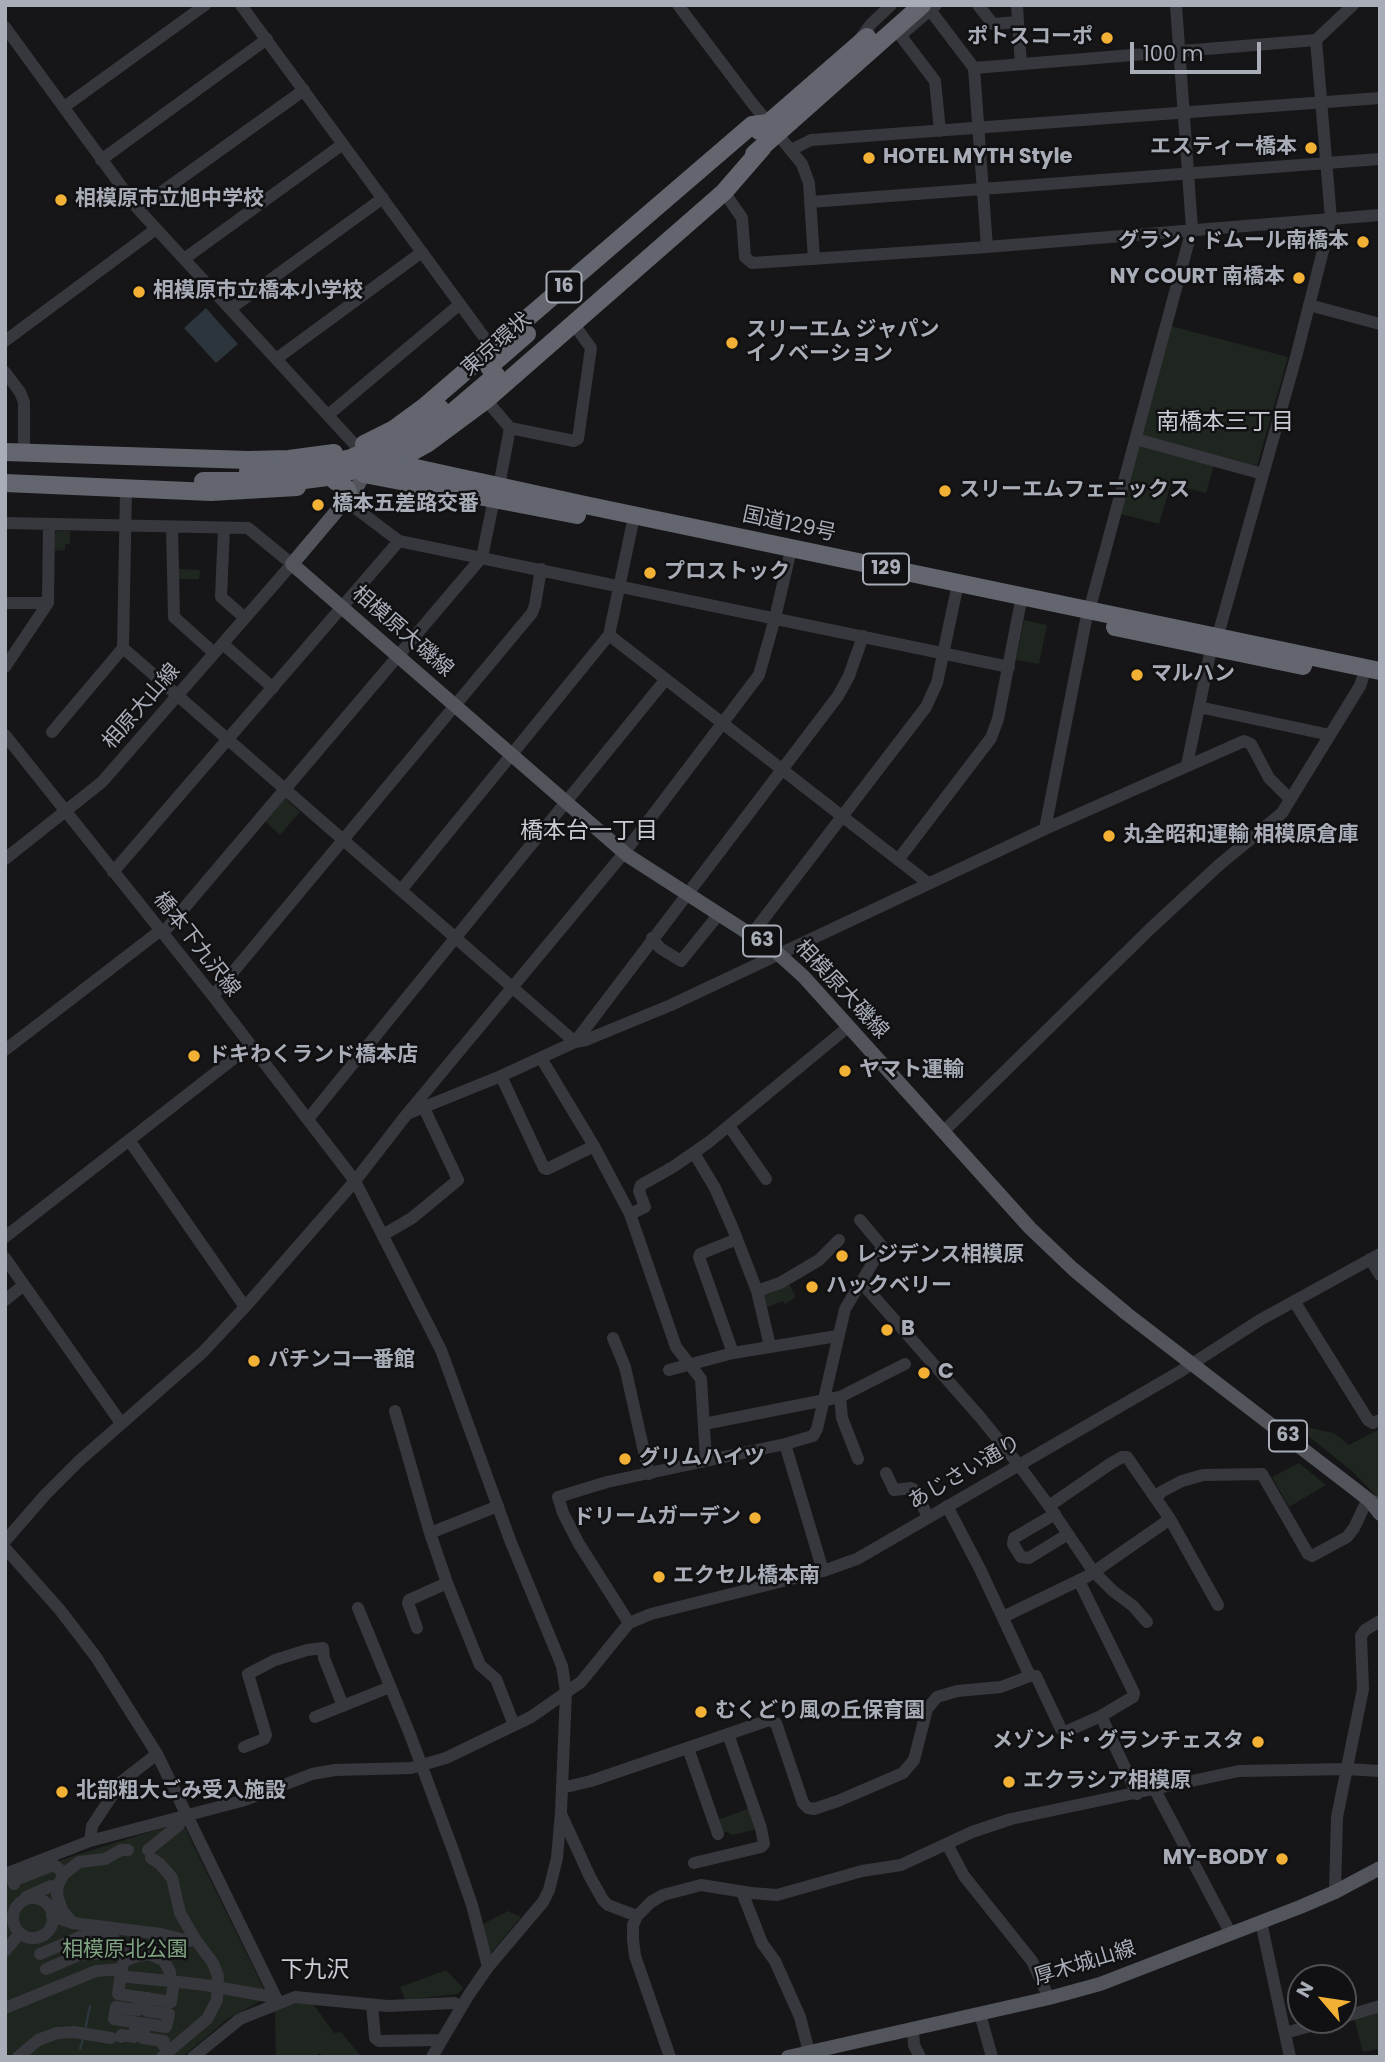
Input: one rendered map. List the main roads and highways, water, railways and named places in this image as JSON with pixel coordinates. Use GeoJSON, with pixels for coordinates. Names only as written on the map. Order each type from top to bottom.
{"type":"FeatureCollection","features":[{"type":"Feature","properties":{"kind":"highway","name":"東京環状"},"geometry":{"type":"LineString","coordinates":[[493,371],[763,146],[773,129],[851,51],[904,5]]}},
{"type":"Feature","properties":{"kind":"highway","name":"東京環状"},"geometry":{"type":"LineString","coordinates":[[5,463],[296,481],[335,476],[370,465],[423,437],[493,371],[773,129],[929,7]]}},
{"type":"Feature","properties":{"kind":"highway","name":"16"},"geometry":{"type":"LineString","coordinates":[[5,452],[248,460],[317,457],[357,447],[408,419],[752,125],[773,129]]}},
{"type":"Feature","properties":{"kind":"highway"},"geometry":{"type":"LineString","coordinates":[[5,483],[250,492],[335,481],[383,471],[439,435],[486,400],[724,192],[763,146]]}},
{"type":"Feature","properties":{"kind":"highway"},"geometry":{"type":"LineString","coordinates":[[439,435],[433,446],[432,459],[445,475]]}},
{"type":"Feature","properties":{"kind":"highway","name":"国道129号"},"geometry":{"type":"LineString","coordinates":[[357,447],[383,471],[1372,675]]}},
{"type":"Feature","properties":{"kind":"highway","name":"国道129号"},"geometry":{"type":"LineString","coordinates":[[383,471],[445,475],[496,493],[632,526],[1020,607],[1088,616]]}},
{"type":"Feature","properties":{"kind":"highway","name":"東京環状"},"geometry":{"type":"LineString","coordinates":[[5,475],[203,475]]}},
{"type":"Feature","properties":{"kind":"highway"},"geometry":{"type":"LineString","coordinates":[[335,481],[346,488],[346,501]]}},
{"type":"Feature","properties":{"kind":"main road"},"geometry":{"type":"LineString","coordinates":[[346,501],[357,488],[383,471],[362,459],[357,447]]}},
{"type":"Feature","properties":{"kind":"main road","name":"相模原大磯線"},"geometry":{"type":"LineString","coordinates":[[346,501],[292,564],[624,853],[779,954],[804,977],[1030,1228],[1073,1269],[1192,1364],[1375,1502],[1380,1514]]}},
{"type":"Feature","properties":{"kind":"main road","name":"厚木城山線"},"geometry":{"type":"LineString","coordinates":[[788,2057],[1049,1998],[1114,1979],[1335,1892],[1380,1868]]}},
{"type":"Feature","properties":{"kind":"waterway"},"geometry":{"type":"LineString","coordinates":[[85,2030],[90,2006]]}},
{"type":"Feature","properties":{"kind":"waterway"},"geometry":{"type":"LineString","coordinates":[[80,2049],[84,2036]]}},
{"type":"Feature","properties":{"kind":"place","name":"ポトスコーポ"},"geometry":{"type":"Point","coordinates":[1107,38]}},
{"type":"Feature","properties":{"kind":"place","name":"エスティー橋本"},"geometry":{"type":"Point","coordinates":[1311,148]}},
{"type":"Feature","properties":{"kind":"place","name":"HOTEL MYTH Style"},"geometry":{"type":"Point","coordinates":[869,158]}},
{"type":"Feature","properties":{"kind":"place","name":"相模原市立旭中学校"},"geometry":{"type":"Point","coordinates":[61,200]}},
{"type":"Feature","properties":{"kind":"place","name":"グラン・ドムール南橋本"},"geometry":{"type":"Point","coordinates":[1363,242]}},
{"type":"Feature","properties":{"kind":"place","name":"NY COURT 南橋本"},"geometry":{"type":"Point","coordinates":[1299,278]}},
{"type":"Feature","properties":{"kind":"place","name":"相模原市立橋本小学校"},"geometry":{"type":"Point","coordinates":[139,292]}},
{"type":"Feature","properties":{"kind":"place","name":"スリーエム ジャパン イノベーション"},"geometry":{"type":"Point","coordinates":[732,343]}},
{"type":"Feature","properties":{"kind":"place","name":"スリーエムフェニックス"},"geometry":{"type":"Point","coordinates":[945,491]}},
{"type":"Feature","properties":{"kind":"place","name":"橋本五差路交番"},"geometry":{"type":"Point","coordinates":[318,505]}},
{"type":"Feature","properties":{"kind":"place","name":"プロストック"},"geometry":{"type":"Point","coordinates":[650,573]}},
{"type":"Feature","properties":{"kind":"place","name":"マルハン"},"geometry":{"type":"Point","coordinates":[1137,675]}},
{"type":"Feature","properties":{"kind":"place","name":"丸全昭和運輸 相模原倉庫"},"geometry":{"type":"Point","coordinates":[1109,836]}},
{"type":"Feature","properties":{"kind":"place","name":"ドキわくランド橋本店"},"geometry":{"type":"Point","coordinates":[194,1056]}},
{"type":"Feature","properties":{"kind":"place","name":"ヤマト運輸"},"geometry":{"type":"Point","coordinates":[845,1071]}},
{"type":"Feature","properties":{"kind":"place","name":"レジデンス相模原"},"geometry":{"type":"Point","coordinates":[842,1256]}},
{"type":"Feature","properties":{"kind":"place","name":"ハックベリー"},"geometry":{"type":"Point","coordinates":[812,1287]}},
{"type":"Feature","properties":{"kind":"place","name":"B"},"geometry":{"type":"Point","coordinates":[887,1330]}},
{"type":"Feature","properties":{"kind":"place","name":"パチンコ一番館"},"geometry":{"type":"Point","coordinates":[254,1361]}},
{"type":"Feature","properties":{"kind":"place","name":"C"},"geometry":{"type":"Point","coordinates":[924,1373]}},
{"type":"Feature","properties":{"kind":"place","name":"グリムハイツ"},"geometry":{"type":"Point","coordinates":[625,1459]}},
{"type":"Feature","properties":{"kind":"place","name":"ドリームガーデン"},"geometry":{"type":"Point","coordinates":[755,1518]}},
{"type":"Feature","properties":{"kind":"place","name":"エクセル橋本南"},"geometry":{"type":"Point","coordinates":[659,1577]}},
{"type":"Feature","properties":{"kind":"place","name":"むくどり風の丘保育園"},"geometry":{"type":"Point","coordinates":[701,1712]}},
{"type":"Feature","properties":{"kind":"place","name":"メゾンド・グランチェスタ"},"geometry":{"type":"Point","coordinates":[1258,1742]}},
{"type":"Feature","properties":{"kind":"place","name":"エクラシア相模原"},"geometry":{"type":"Point","coordinates":[1009,1782]}},
{"type":"Feature","properties":{"kind":"place","name":"北部粗大ごみ受入施設"},"geometry":{"type":"Point","coordinates":[62,1792]}},
{"type":"Feature","properties":{"kind":"place","name":"MY-BODY"},"geometry":{"type":"Point","coordinates":[1282,1859]}},
{"type":"Feature","properties":{"kind":"district","name":"南橋本三丁目"},"geometry":{"type":"Point","coordinates":[1225,423]}},
{"type":"Feature","properties":{"kind":"district","name":"橋本台一丁目"},"geometry":{"type":"Point","coordinates":[589,832]}},
{"type":"Feature","properties":{"kind":"district","name":"下九沢"},"geometry":{"type":"Point","coordinates":[315,1971]}},
{"type":"Feature","properties":{"kind":"park label","name":"相模原北公園"},"geometry":{"type":"Point","coordinates":[125,1951]}}]}
